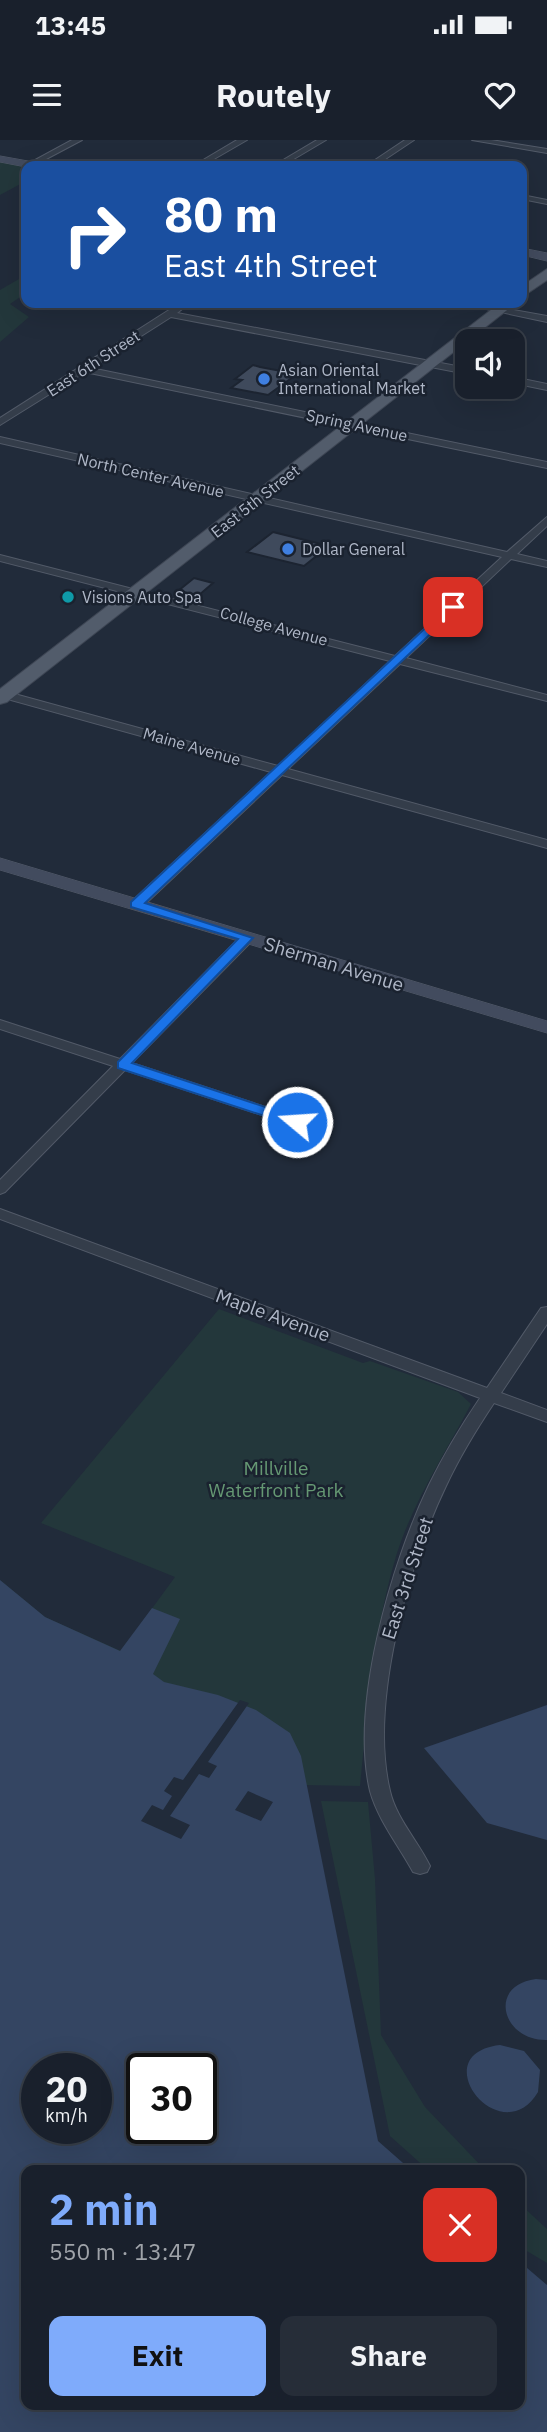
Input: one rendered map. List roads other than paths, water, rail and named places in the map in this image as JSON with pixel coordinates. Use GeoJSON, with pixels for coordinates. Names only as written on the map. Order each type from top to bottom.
{"type":"FeatureCollection","features":[{"type":"Feature","properties":{"kind":"main road"},"geometry":{"type":"LineString","coordinates":[[527,289],[547,273]]}},
{"type":"Feature","properties":{"kind":"main road","name":"East 5th Street"},"geometry":{"type":"LineString","coordinates":[[2,695],[502,308]]}},
{"type":"Feature","properties":{"kind":"street"},"geometry":{"type":"LineString","coordinates":[[41,161],[78,140]]}},
{"type":"Feature","properties":{"kind":"street"},"geometry":{"type":"LineString","coordinates":[[206,161],[243,140]]}},
{"type":"Feature","properties":{"kind":"street"},"geometry":{"type":"LineString","coordinates":[[286,161],[322,140]]}},
{"type":"Feature","properties":{"kind":"street"},"geometry":{"type":"LineString","coordinates":[[378,161],[410,140]]}},
{"type":"Feature","properties":{"kind":"street"},"geometry":{"type":"LineString","coordinates":[[480,140],[547,151]]}},
{"type":"Feature","properties":{"kind":"street"},"geometry":{"type":"LineString","coordinates":[[0,159],[21,163]]}},
{"type":"Feature","properties":{"kind":"street"},"geometry":{"type":"LineString","coordinates":[[527,198],[547,202]]}},
{"type":"Feature","properties":{"kind":"street"},"geometry":{"type":"LineString","coordinates":[[527,254],[547,257]]}},
{"type":"Feature","properties":{"kind":"street","name":"East 6th Street"},"geometry":{"type":"LineString","coordinates":[[0,422],[179,308]]}},
{"type":"Feature","properties":{"kind":"street"},"geometry":{"type":"LineString","coordinates":[[511,308],[547,319]]}},
{"type":"Feature","properties":{"kind":"street"},"geometry":{"type":"LineString","coordinates":[[170,314],[455,369]]}},
{"type":"Feature","properties":{"kind":"street","name":"Spring Avenue"},"geometry":{"type":"LineString","coordinates":[[85,369],[547,465]]}},
{"type":"Feature","properties":{"kind":"street"},"geometry":{"type":"LineString","coordinates":[[525,382],[547,387]]}},
{"type":"Feature","properties":{"kind":"street","name":"North Center Avenue"},"geometry":{"type":"LineString","coordinates":[[0,440],[547,564]]}},
{"type":"Feature","properties":{"kind":"street"},"geometry":{"type":"LineString","coordinates":[[136,905],[547,520]]}},
{"type":"Feature","properties":{"kind":"street","name":"College Avenue"},"geometry":{"type":"LineString","coordinates":[[0,558],[547,698]]}},
{"type":"Feature","properties":{"kind":"street","name":"Maine Avenue"},"geometry":{"type":"LineString","coordinates":[[2,695],[547,844]]}},
{"type":"Feature","properties":{"kind":"street","name":"Sherman Avenue"},"geometry":{"type":"LineString","coordinates":[[0,864],[547,1027]]}},
{"type":"Feature","properties":{"kind":"street"},"geometry":{"type":"LineString","coordinates":[[0,1189],[247,938]]}},
{"type":"Feature","properties":{"kind":"street"},"geometry":{"type":"LineString","coordinates":[[0,1024],[297,1122]]}},
{"type":"Feature","properties":{"kind":"street","name":"Maple Avenue"},"geometry":{"type":"LineString","coordinates":[[0,1214],[547,1416]]}},
{"type":"Feature","properties":{"kind":"street","name":"East 3rd Street"},"geometry":{"type":"LineString","coordinates":[[420,1866],[381,1795],[375,1764],[380,1661],[409,1558],[440,1481],[453,1455],[547,1312]]}},
{"type":"Feature","properties":{"kind":"water"},"geometry":{"type":"Polygon","coordinates":[[[0,1580],[45,1617],[120,1651],[152,1608],[180,1619],[153,1674],[164,1682],[218,1695],[256,1710],[290,1733],[301,1756],[378,2141],[405,2165],[21,2165],[21,2410],[525,2410],[525,2266],[547,2285],[547,2432],[0,2432],[0,1580]]]}},
{"type":"Feature","properties":{"kind":"water"},"geometry":{"type":"Polygon","coordinates":[[[547,1705],[547,1840],[487,1823],[424,1748],[547,1705]]]}},
{"type":"Feature","properties":{"kind":"water"},"geometry":{"type":"Polygon","coordinates":[[[536,1979],[547,1980],[547,2040],[532,2038],[519,2032],[506,2012],[506,2001],[511,1991],[521,1983],[536,1979]]]}},
{"type":"Feature","properties":{"kind":"water"},"geometry":{"type":"Polygon","coordinates":[[[500,2045],[524,2051],[540,2070],[538,2092],[523,2108],[505,2112],[489,2107],[476,2095],[468,2080],[468,2065],[478,2052],[500,2045]]]}},
{"type":"Feature","properties":{"kind":"place","name":"Asian Oriental International Market"},"geometry":{"type":"Point","coordinates":[264,379]}},
{"type":"Feature","properties":{"kind":"place","name":"Dollar General"},"geometry":{"type":"Point","coordinates":[288,549]}},
{"type":"Feature","properties":{"kind":"place","name":"Visions Auto Spa"},"geometry":{"type":"Point","coordinates":[68,597]}},
{"type":"Feature","properties":{"kind":"park label","name":"Millville Waterfront Park"},"geometry":{"type":"Point","coordinates":[276,1479]}}]}
